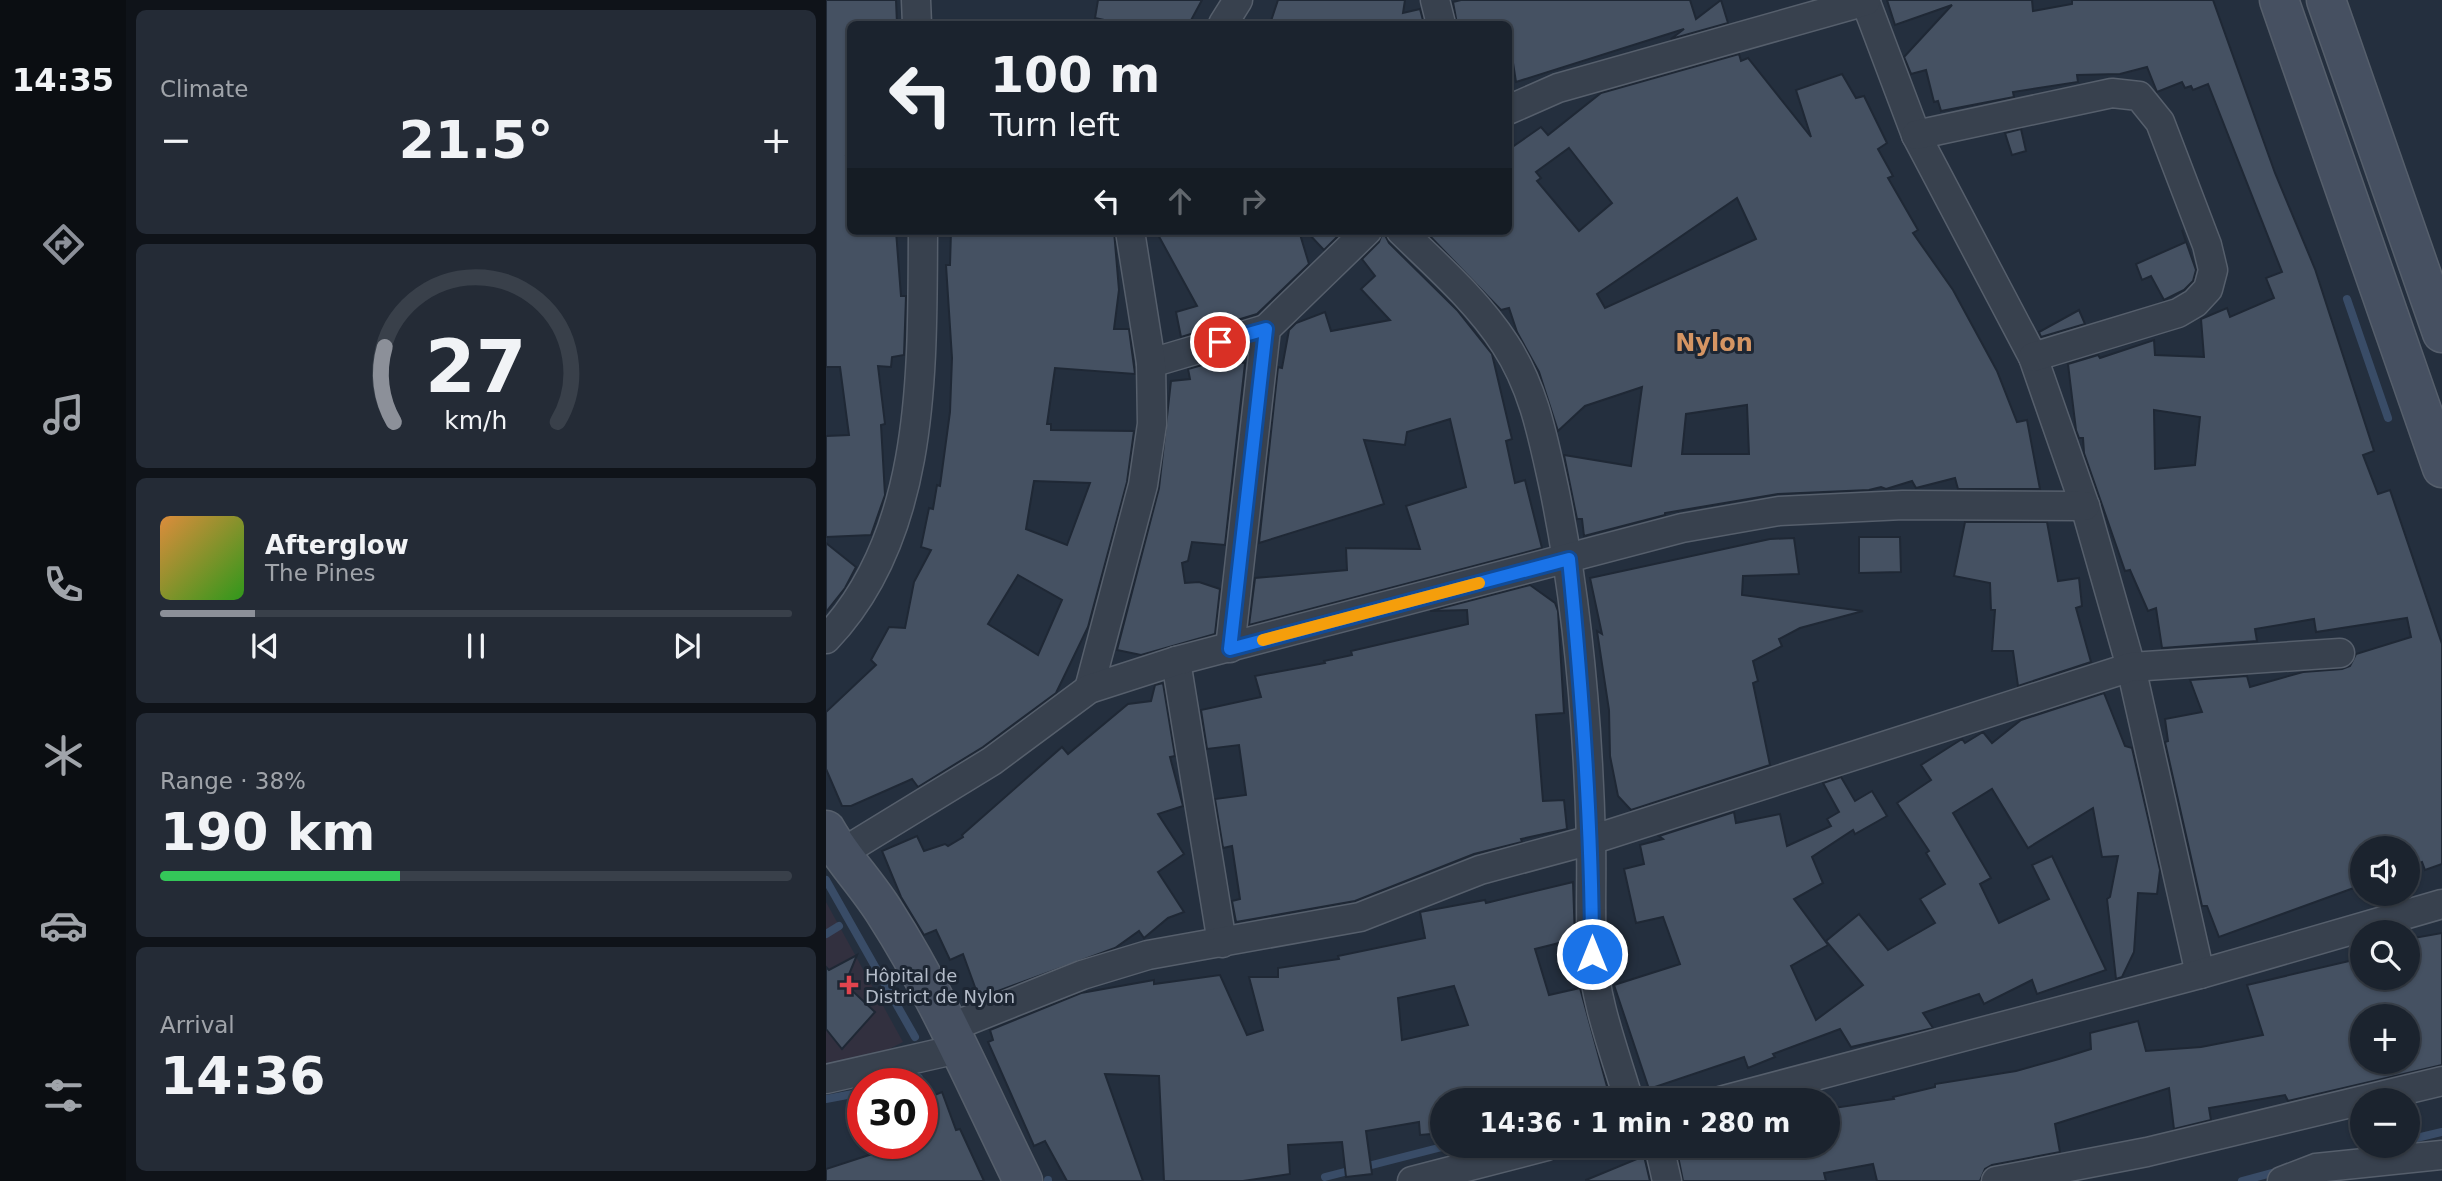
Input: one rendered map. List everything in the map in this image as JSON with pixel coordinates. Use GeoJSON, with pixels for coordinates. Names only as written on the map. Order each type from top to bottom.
{"type":"FeatureCollection","features":[{"type":"Feature","properties":{"kind":"main road"},"geometry":{"type":"LineString","coordinates":[[2279,0],[2442,468]]}},
{"type":"Feature","properties":{"kind":"main road"},"geometry":{"type":"LineString","coordinates":[[2326,0],[2442,333]]}},
{"type":"Feature","properties":{"kind":"main road"},"geometry":{"type":"LineString","coordinates":[[833,842],[885,912],[953,1039],[1023,1181]]}},
{"type":"Feature","properties":{"kind":"street"},"geometry":{"type":"LineString","coordinates":[[916,0],[917,21]]}},
{"type":"Feature","properties":{"kind":"street"},"geometry":{"type":"LineString","coordinates":[[1225,21],[1238,0]]}},
{"type":"Feature","properties":{"kind":"street"},"geometry":{"type":"LineString","coordinates":[[1435,0],[1440,21]]}},
{"type":"Feature","properties":{"kind":"street"},"geometry":{"type":"LineString","coordinates":[[1512,108],[1558,88],[1866,1],[1916,135],[2033,357],[2085,506],[2131,667],[2200,974]]}},
{"type":"Feature","properties":{"kind":"street"},"geometry":{"type":"LineString","coordinates":[[1916,135],[2112,93],[2139,96],[2160,122],[2207,245],[2213,270],[2208,289],[2195,303],[2178,313],[2033,357]]}},
{"type":"Feature","properties":{"kind":"street"},"geometry":{"type":"LineString","coordinates":[[826,639],[847,617],[885,551],[908,475],[923,331],[923,235]]}},
{"type":"Feature","properties":{"kind":"street"},"geometry":{"type":"LineString","coordinates":[[1089,689],[1143,485],[1152,424],[1151,363],[1131,235]]}},
{"type":"Feature","properties":{"kind":"street"},"geometry":{"type":"LineString","coordinates":[[1151,363],[1266,329],[1363,235]]}},
{"type":"Feature","properties":{"kind":"street"},"geometry":{"type":"LineString","coordinates":[[1405,235],[1468,297],[1505,345],[1528,388],[1541,429],[1569,559],[1585,726],[1591,840],[1592,954],[1602,1004],[1625,1088]]}},
{"type":"Feature","properties":{"kind":"street"},"geometry":{"type":"LineString","coordinates":[[1230,649],[1266,329]]}},
{"type":"Feature","properties":{"kind":"street"},"geometry":{"type":"LineString","coordinates":[[833,842],[992,761],[1089,689],[1176,661],[1230,649],[1682,528],[1779,511],[1903,505],[2085,506]]}},
{"type":"Feature","properties":{"kind":"street"},"geometry":{"type":"LineString","coordinates":[[826,1079],[953,1039],[1082,975],[1148,956],[1360,918],[1480,870],[1591,840],[2131,667],[2340,653]]}},
{"type":"Feature","properties":{"kind":"street"},"geometry":{"type":"LineString","coordinates":[[1176,661],[1222,943]]}},
{"type":"Feature","properties":{"kind":"street"},"geometry":{"type":"LineString","coordinates":[[1769,1088],[2200,974],[2442,904]]}},
{"type":"Feature","properties":{"kind":"street"},"geometry":{"type":"LineString","coordinates":[[1996,1181],[2147,1152],[2442,1082]]}},
{"type":"Feature","properties":{"kind":"street"},"geometry":{"type":"LineString","coordinates":[[2282,1181],[2316,1168],[2442,1155]]}},
{"type":"Feature","properties":{"kind":"street"},"geometry":{"type":"LineString","coordinates":[[1412,1181],[1501,1158]]}},
{"type":"Feature","properties":{"kind":"street"},"geometry":{"type":"LineString","coordinates":[[1662,1158],[1667,1181]]}},
{"type":"Feature","properties":{"kind":"shaded area","name":"Hôpital de District de Nylon"},"geometry":{"type":"Polygon","coordinates":[[[826,902],[903,1042],[889,1049],[826,1063],[826,902]]]}},
{"type":"Feature","properties":{"kind":"building"},"geometry":{"type":"Polygon","coordinates":[[[826,0],[896,0],[897,21],[847,21],[847,235],[896,235],[901,296],[906,296],[904,355],[892,357],[891,367],[878,366],[885,424],[881,425],[885,495],[871,535],[826,537],[826,436],[849,435],[840,367],[826,367],[826,0]]]}},
{"type":"Feature","properties":{"kind":"building"},"geometry":{"type":"Polygon","coordinates":[[[1098,0],[1202,0],[1191,21],[1109,21],[1095,18],[1098,0]]]}},
{"type":"Feature","properties":{"kind":"building"},"geometry":{"type":"Polygon","coordinates":[[[1278,0],[1405,0],[1403,13],[1420,9],[1423,21],[1271,21],[1278,0]]]}},
{"type":"Feature","properties":{"kind":"building"},"geometry":{"type":"Polygon","coordinates":[[[1690,0],[1696,19],[1721,0],[1728,23],[1671,39],[1684,29],[1516,82],[1512,63],[1512,21],[1456,21],[1453,2],[1690,0]]]}},
{"type":"Feature","properties":{"kind":"building"},"geometry":{"type":"Polygon","coordinates":[[[1887,0],[2032,0],[2033,11],[2072,4],[2072,0],[2213,0],[2275,173],[2315,269],[2374,451],[2363,455],[2378,494],[2390,490],[2442,644],[2442,864],[2425,870],[2420,863],[2420,836],[2350,836],[2350,889],[2219,937],[2207,906],[2202,906],[2165,742],[2168,741],[2165,719],[2202,712],[2190,680],[2247,676],[2250,687],[2303,672],[2342,669],[2350,666],[2356,654],[2411,637],[2407,618],[2316,632],[2314,619],[2255,629],[2257,641],[2162,648],[2156,608],[2148,611],[2130,570],[2125,571],[2084,453],[2083,438],[2079,438],[2076,430],[2068,364],[2098,355],[2100,358],[2154,340],[2155,355],[2204,357],[2201,319],[2227,308],[2230,317],[2274,298],[2266,278],[2282,272],[2208,84],[2193,90],[2191,86],[2185,88],[2182,82],[2157,92],[2147,67],[2120,74],[2077,75],[2078,82],[2013,92],[2014,97],[1941,111],[1938,101],[1934,102],[1926,70],[1911,74],[1904,57],[1952,5],[1895,25],[1887,0]],[[2154,410],[2155,469],[2195,465],[2200,417],[2154,410]]]}},
{"type":"Feature","properties":{"kind":"building"},"geometry":{"type":"Polygon","coordinates":[[[1739,54],[1741,61],[1748,58],[1811,137],[1796,90],[1842,74],[1856,98],[1864,96],[1887,143],[1878,149],[1893,176],[1888,178],[1918,230],[1913,233],[1953,290],[1997,371],[2017,422],[2027,420],[2040,489],[1958,489],[1955,478],[1916,488],[1912,481],[1886,489],[1881,487],[1869,490],[1778,494],[1665,513],[1584,536],[1582,519],[1577,519],[1564,455],[1631,466],[1642,387],[1585,406],[1558,431],[1539,372],[1517,332],[1509,308],[1501,310],[1429,235],[1512,235],[1512,147],[1541,127],[1548,135],[1601,93],[1739,54]],[[1569,148],[1536,172],[1541,178],[1537,181],[1579,231],[1612,203],[1569,148]],[[1737,198],[1597,294],[1605,308],[1756,239],[1737,198]],[[1747,405],[1686,414],[1682,454],[1749,454],[1747,405]]]}},
{"type":"Feature","properties":{"kind":"building"},"geometry":{"type":"Polygon","coordinates":[[[2021,129],[2026,151],[2012,155],[2005,133],[2021,129]]]}},
{"type":"Feature","properties":{"kind":"building"},"geometry":{"type":"Polygon","coordinates":[[[2182,230],[2196,270],[2193,281],[2184,290],[2164,300],[2151,276],[2142,280],[2136,264],[2186,242],[2182,230]]]}},
{"type":"Feature","properties":{"kind":"building"},"geometry":{"type":"Polygon","coordinates":[[[951,235],[1114,235],[1119,290],[1114,329],[1129,329],[1135,374],[1055,368],[1047,424],[1051,424],[1051,430],[1134,431],[1127,482],[1088,627],[1056,693],[983,747],[918,787],[912,779],[851,806],[842,806],[826,769],[826,712],[876,665],[871,660],[889,627],[905,628],[914,582],[931,550],[921,547],[929,508],[933,509],[937,485],[940,486],[950,412],[952,358],[946,265],[950,265],[951,235]],[[1034,481],[1026,529],[1067,545],[1090,483],[1034,481]],[[1018,575],[988,624],[1038,655],[1062,600],[1018,575]]]}},
{"type":"Feature","properties":{"kind":"building"},"geometry":{"type":"Polygon","coordinates":[[[1158,235],[1300,235],[1309,264],[1257,314],[1181,337],[1176,312],[1197,306],[1158,235]]]}},
{"type":"Feature","properties":{"kind":"building"},"geometry":{"type":"Polygon","coordinates":[[[1310,235],[1339,235],[1324,250],[1310,235]]]}},
{"type":"Feature","properties":{"kind":"building"},"geometry":{"type":"Polygon","coordinates":[[[1382,235],[1385,235],[1389,243],[1457,310],[1492,354],[1512,439],[1506,441],[1515,483],[1525,480],[1542,548],[1249,625],[1255,578],[1347,570],[1346,548],[1420,549],[1406,506],[1466,487],[1450,419],[1407,432],[1405,445],[1364,440],[1384,504],[1259,543],[1278,367],[1282,368],[1289,330],[1296,323],[1325,312],[1331,331],[1390,320],[1361,289],[1375,276],[1362,259],[1379,242],[1382,235]]]}},
{"type":"Feature","properties":{"kind":"building"},"geometry":{"type":"Polygon","coordinates":[[[2079,310],[2085,324],[2041,337],[2039,332],[2079,310]]]}},
{"type":"Feature","properties":{"kind":"building"},"geometry":{"type":"Polygon","coordinates":[[[1220,360],[1245,363],[1225,545],[1192,542],[1188,561],[1182,563],[1185,583],[1199,582],[1220,589],[1215,634],[1141,655],[1117,650],[1159,488],[1171,381],[1190,379],[1188,369],[1220,360]]]}},
{"type":"Feature","properties":{"kind":"building"},"geometry":{"type":"Polygon","coordinates":[[[1965,522],[2047,522],[2058,581],[2079,578],[2082,606],[2076,608],[2091,662],[2018,686],[2013,651],[1992,651],[1995,610],[1991,610],[1990,583],[1954,576],[1965,522]]]}},
{"type":"Feature","properties":{"kind":"building"},"geometry":{"type":"Polygon","coordinates":[[[1859,537],[1900,537],[1901,572],[1859,573],[1859,537]]]}},
{"type":"Feature","properties":{"kind":"building"},"geometry":{"type":"Polygon","coordinates":[[[1794,538],[1799,574],[1743,576],[1742,595],[1863,611],[1800,628],[1779,639],[1782,646],[1753,661],[1758,681],[1753,683],[1770,765],[1631,810],[1618,796],[1610,756],[1609,710],[1597,631],[1602,634],[1590,578],[1770,539],[1794,538]]]}},
{"type":"Feature","properties":{"kind":"building"},"geometry":{"type":"Polygon","coordinates":[[[826,543],[856,567],[845,588],[826,612],[826,543]]]}},
{"type":"Feature","properties":{"kind":"building"},"geometry":{"type":"Polygon","coordinates":[[[1530,585],[1555,603],[1558,611],[1564,713],[1536,715],[1543,801],[1564,800],[1567,829],[1521,839],[1522,842],[1474,854],[1355,901],[1236,922],[1232,901],[1240,899],[1232,846],[1223,848],[1215,799],[1246,795],[1239,745],[1207,749],[1201,710],[1261,697],[1255,676],[1325,663],[1324,661],[1352,655],[1351,651],[1468,624],[1467,610],[1430,611],[1530,585]]]}},
{"type":"Feature","properties":{"kind":"building"},"geometry":{"type":"Polygon","coordinates":[[[1163,683],[1175,756],[1170,757],[1183,806],[1158,814],[1184,854],[1158,872],[1184,912],[1168,918],[1144,938],[1139,931],[1115,948],[979,998],[963,954],[950,960],[936,930],[924,935],[901,897],[882,851],[917,836],[924,851],[945,844],[948,846],[963,837],[962,835],[1062,747],[1068,754],[1128,704],[1151,701],[1155,685],[1163,683]]]}},
{"type":"Feature","properties":{"kind":"building"},"geometry":{"type":"Polygon","coordinates":[[[2104,693],[2125,746],[2132,748],[2160,870],[2157,894],[2138,893],[2134,952],[2122,977],[2116,979],[2107,899],[2110,897],[2118,856],[2102,857],[2093,808],[2028,848],[1992,789],[1953,813],[1991,878],[1980,884],[1999,923],[2049,899],[2032,865],[2052,856],[2106,970],[2037,994],[2032,980],[1984,1004],[1979,994],[1923,1013],[1933,1028],[1851,1047],[1840,1029],[1773,1054],[1775,1057],[1748,1068],[1744,1057],[1649,1088],[1614,985],[1680,964],[1663,917],[1636,923],[1624,869],[1644,864],[1640,845],[1663,839],[1659,836],[1734,812],[1736,823],[1780,814],[1787,846],[1831,826],[1827,819],[1839,812],[1823,783],[1841,777],[1855,801],[1872,791],[1887,816],[1855,834],[1853,830],[1812,857],[1823,883],[1794,899],[1828,945],[1791,966],[1816,1020],[1863,985],[1826,941],[1859,914],[1888,950],[1935,923],[1920,899],[1945,884],[1926,853],[1929,851],[1897,803],[1931,780],[1921,765],[1962,739],[1965,743],[1983,732],[1992,743],[2021,720],[2104,693]]]}},
{"type":"Feature","properties":{"kind":"building"},"geometry":{"type":"Polygon","coordinates":[[[1573,882],[1575,939],[1535,949],[1549,995],[1580,988],[1607,1088],[1430,1088],[1430,1134],[1420,1135],[1419,1122],[1366,1131],[1372,1174],[1346,1177],[1342,1142],[1288,1145],[1290,1174],[1243,1181],[1164,1181],[1159,1076],[1105,1074],[1143,1181],[1067,1181],[1045,1141],[1034,1146],[988,1042],[993,1040],[990,1030],[1081,993],[1154,980],[1154,984],[1220,975],[1247,1035],[1263,1030],[1249,977],[1278,977],[1278,968],[1339,959],[1338,956],[1425,938],[1420,912],[1485,900],[1486,903],[1573,882]],[[1454,986],[1398,998],[1402,1040],[1468,1025],[1454,986]]]}},
{"type":"Feature","properties":{"kind":"building"},"geometry":{"type":"Polygon","coordinates":[[[2442,933],[2442,1065],[2420,1070],[2420,1004],[2350,1004],[2350,1074],[2404,1074],[2288,1101],[2285,1095],[2209,1108],[2211,1120],[2174,1129],[2169,1088],[2055,1124],[2060,1152],[1992,1165],[1985,1169],[1980,1181],[1877,1181],[1873,1164],[1824,1173],[1826,1181],[1683,1181],[1678,1158],[1840,1158],[1840,1107],[1894,1099],[1893,1097],[1935,1087],[1935,1084],[2016,1071],[2059,1059],[2091,1049],[2090,1033],[2138,1021],[2146,1051],[2201,1047],[2263,1035],[2247,985],[2350,961],[2350,990],[2420,990],[2420,937],[2442,933]]]}},
{"type":"Feature","properties":{"kind":"building"},"geometry":{"type":"Polygon","coordinates":[[[857,955],[845,984],[875,1012],[842,1049],[826,1029],[826,967],[829,970],[857,955]]]}},
{"type":"Feature","properties":{"kind":"building"},"geometry":{"type":"Polygon","coordinates":[[[942,1092],[956,1130],[960,1129],[984,1181],[826,1181],[826,1169],[857,1159],[938,1159],[938,1094],[942,1092]]]}},
{"type":"Feature","properties":{"kind":"building"},"geometry":{"type":"Polygon","coordinates":[[[1644,1158],[1650,1181],[1586,1181],[1644,1158]]]}},
{"type":"Feature","properties":{"kind":"waterway"},"geometry":{"type":"LineString","coordinates":[[2347,299],[2388,418]]}},
{"type":"Feature","properties":{"kind":"waterway"},"geometry":{"type":"LineString","coordinates":[[826,880],[915,1037]]}},
{"type":"Feature","properties":{"kind":"waterway"},"geometry":{"type":"LineString","coordinates":[[826,934],[839,926]]}},
{"type":"Feature","properties":{"kind":"waterway"},"geometry":{"type":"LineString","coordinates":[[826,1099],[847,1095]]}},
{"type":"Feature","properties":{"kind":"waterway"},"geometry":{"type":"LineString","coordinates":[[2420,1137],[2442,1132]]}},
{"type":"Feature","properties":{"kind":"waterway"},"geometry":{"type":"LineString","coordinates":[[1325,1177],[1430,1150]]}},
{"type":"Feature","properties":{"kind":"waterway"},"geometry":{"type":"LineString","coordinates":[[2242,1181],[2279,1171]]}},
{"type":"Feature","properties":{"kind":"slow traffic"},"geometry":{"type":"LineString","coordinates":[[1263,640],[1479,583]]}},
{"type":"Feature","properties":{"kind":"place","name":"Hôpital de District de Nylon"},"geometry":{"type":"Point","coordinates":[849,985]}},
{"type":"Feature","properties":{"kind":"district","name":"Nylon"},"geometry":{"type":"Point","coordinates":[1714,343]}},
{"type":"Feature","properties":{"kind":"route"},"geometry":{"type":"LineString","coordinates":[[1220,342],[1266,329],[1230,649],[1569,559],[1585,726],[1591,840],[1592,954]]}}]}
